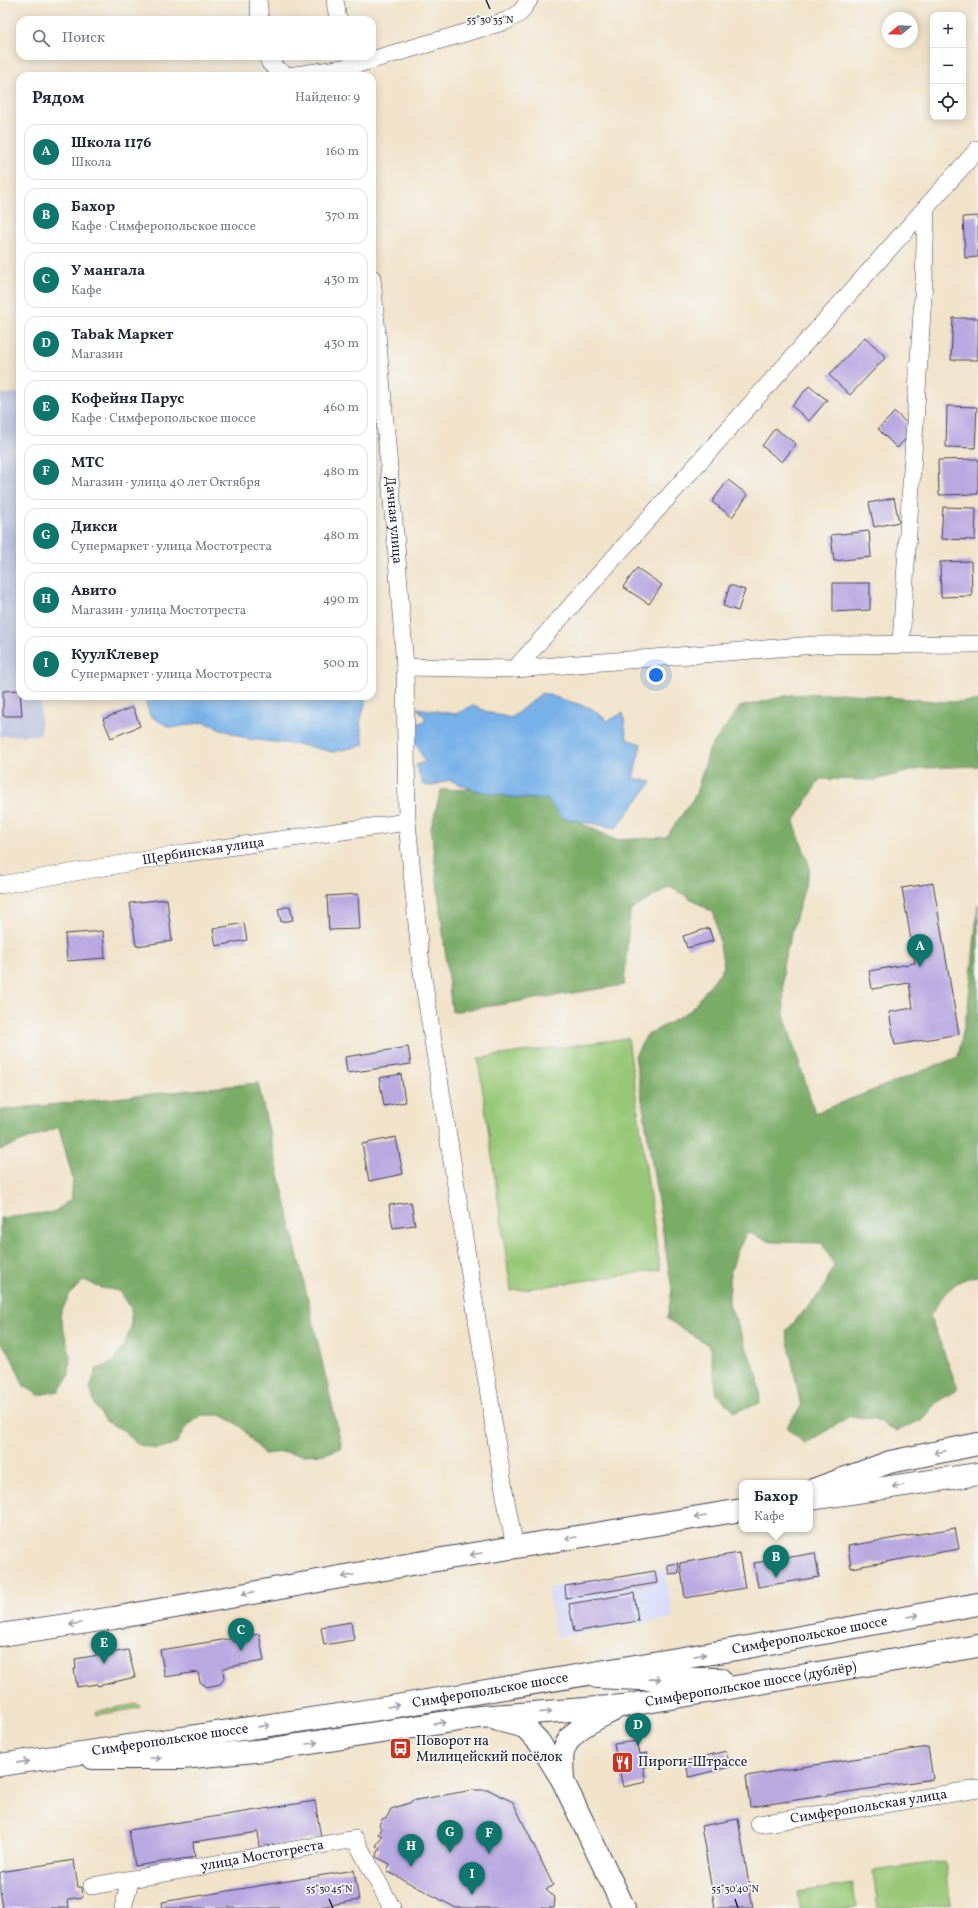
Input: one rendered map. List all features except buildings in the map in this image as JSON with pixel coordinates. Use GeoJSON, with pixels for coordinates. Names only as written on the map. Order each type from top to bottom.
{"type":"FeatureCollection","features":[{"type":"Feature","properties":{"kind":"main road"},"geometry":{"type":"LineString","coordinates":[[813,1491],[890,1462],[978,1444]]}},
{"type":"Feature","properties":{"kind":"main road"},"geometry":{"type":"LineString","coordinates":[[813,1499],[978,1474]]}},
{"type":"Feature","properties":{"kind":"main road"},"geometry":{"type":"LineString","coordinates":[[0,1635],[114,1618],[287,1586],[739,1511]]}},
{"type":"Feature","properties":{"kind":"main road","name":"Симферопольское шоссе"},"geometry":{"type":"LineString","coordinates":[[0,1765],[379,1709],[737,1649],[978,1604]]}},
{"type":"Feature","properties":{"kind":"main road"},"geometry":{"type":"LineString","coordinates":[[835,1670],[923,1644],[978,1633]]}},
{"type":"Feature","properties":{"kind":"main road","name":"Симферопольское шоссе (дублёр)"},"geometry":{"type":"LineString","coordinates":[[46,1758],[182,1758],[265,1750],[479,1717],[622,1706],[978,1646]]}},
{"type":"Feature","properties":{"kind":"main road"},"geometry":{"type":"LineString","coordinates":[[574,1676],[639,1679],[716,1678],[763,1682]]}},
{"type":"Feature","properties":{"kind":"main road"},"geometry":{"type":"LineString","coordinates":[[563,1781],[563,1753],[569,1740],[580,1726],[622,1706]]}},
{"type":"Feature","properties":{"kind":"main road"},"geometry":{"type":"LineString","coordinates":[[479,1717],[505,1721],[525,1727],[539,1742],[563,1781],[624,1908]]}},
{"type":"Feature","properties":{"kind":"street"},"geometry":{"type":"LineString","coordinates":[[258,0],[260,16]]}},
{"type":"Feature","properties":{"kind":"street"},"geometry":{"type":"LineString","coordinates":[[335,0],[337,16]]}},
{"type":"Feature","properties":{"kind":"street"},"geometry":{"type":"LineString","coordinates":[[376,58],[506,21],[520,13],[529,0]]}},
{"type":"Feature","properties":{"kind":"street"},"geometry":{"type":"LineString","coordinates":[[269,60],[270,63],[281,72]]}},
{"type":"Feature","properties":{"kind":"street"},"geometry":{"type":"LineString","coordinates":[[313,72],[344,67],[369,60]]}},
{"type":"Feature","properties":{"kind":"street"},"geometry":{"type":"LineString","coordinates":[[514,669],[978,149]]}},
{"type":"Feature","properties":{"kind":"street"},"geometry":{"type":"LineString","coordinates":[[901,643],[924,280],[926,208]]}},
{"type":"Feature","properties":{"kind":"street","name":"Дачная улица"},"geometry":{"type":"LineString","coordinates":[[376,322],[396,545],[405,667],[407,822],[421,965],[505,1496],[515,1548]]}},
{"type":"Feature","properties":{"kind":"street"},"geometry":{"type":"LineString","coordinates":[[405,667],[514,669],[815,645],[901,643],[978,644]]}},
{"type":"Feature","properties":{"kind":"street","name":"Щербинская улица"},"geometry":{"type":"LineString","coordinates":[[0,885],[186,853],[407,822]]}},
{"type":"Feature","properties":{"kind":"street","name":"Симферопольская улица"},"geometry":{"type":"LineString","coordinates":[[759,1824],[978,1789]]}},
{"type":"Feature","properties":{"kind":"street","name":"улица Мостотреста"},"geometry":{"type":"LineString","coordinates":[[92,1886],[355,1839],[392,1908]]}},
{"type":"Feature","properties":{"kind":"street"},"geometry":{"type":"LineString","coordinates":[[123,1908],[130,1880]]}},
{"type":"Feature","properties":{"kind":"shaded area"},"geometry":{"type":"Polygon","coordinates":[[[16,393],[16,700],[41,700],[41,735],[0,736],[0,394],[16,393]]]}},
{"type":"Feature","properties":{"kind":"shaded area"},"geometry":{"type":"Polygon","coordinates":[[[665,1569],[674,1618],[556,1637],[548,1588],[665,1569]]]}},
{"type":"Feature","properties":{"kind":"green space"},"geometry":{"type":"Polygon","coordinates":[[[842,693],[945,702],[978,701],[978,766],[923,768],[874,780],[820,779],[794,822],[810,868],[783,964],[784,1015],[815,1113],[958,1057],[968,1007],[978,904],[978,1276],[961,1281],[954,1285],[939,1301],[930,1316],[958,1389],[937,1402],[921,1420],[897,1431],[875,1419],[850,1416],[805,1444],[786,1427],[801,1407],[786,1331],[822,1291],[834,1265],[822,1243],[771,1242],[747,1232],[736,1254],[729,1279],[729,1304],[758,1377],[760,1403],[735,1412],[717,1395],[710,1346],[667,1319],[672,1290],[635,1056],[646,1036],[691,1010],[724,967],[714,913],[670,886],[630,911],[624,985],[452,1012],[431,828],[441,790],[510,788],[559,794],[573,819],[616,840],[666,837],[695,796],[710,748],[740,707],[790,695],[842,693]]]}},
{"type":"Feature","properties":{"kind":"green space"},"geometry":{"type":"Polygon","coordinates":[[[628,1038],[660,1270],[511,1291],[478,1058],[628,1038]]]}},
{"type":"Feature","properties":{"kind":"green space"},"geometry":{"type":"Polygon","coordinates":[[[258,1083],[342,1448],[324,1454],[304,1455],[284,1452],[264,1454],[240,1426],[221,1415],[202,1415],[186,1427],[176,1444],[156,1449],[137,1444],[123,1430],[106,1422],[96,1407],[90,1388],[96,1370],[113,1362],[124,1346],[131,1327],[131,1308],[120,1291],[101,1288],[84,1280],[69,1295],[60,1315],[70,1355],[69,1375],[59,1391],[39,1395],[24,1386],[9,1352],[0,1343],[0,1218],[54,1212],[71,1199],[73,1180],[59,1127],[0,1150],[0,1110],[258,1083]]]}},
{"type":"Feature","properties":{"kind":"green space"},"geometry":{"type":"Polygon","coordinates":[[[138,1704],[140,1706],[139,1708],[97,1715],[96,1713],[97,1711],[138,1704]]]}},
{"type":"Feature","properties":{"kind":"green space"},"geometry":{"type":"Polygon","coordinates":[[[945,1861],[951,1904],[922,1908],[878,1908],[873,1871],[945,1861]]]}},
{"type":"Feature","properties":{"kind":"green space"},"geometry":{"type":"Polygon","coordinates":[[[853,1884],[856,1908],[800,1908],[798,1892],[853,1884]]]}},
{"type":"Feature","properties":{"kind":"water"},"geometry":{"type":"Polygon","coordinates":[[[542,693],[591,708],[608,721],[623,713],[627,739],[641,744],[633,778],[652,782],[616,828],[562,818],[548,800],[510,797],[474,790],[449,780],[432,786],[423,785],[416,765],[425,762],[414,739],[417,724],[427,720],[417,708],[456,714],[473,705],[490,713],[511,718],[542,693]]]}},
{"type":"Feature","properties":{"kind":"water"},"geometry":{"type":"Polygon","coordinates":[[[145,700],[366,700],[360,722],[364,745],[333,752],[302,745],[247,739],[204,722],[171,728],[150,716],[145,700]]]}},
{"type":"Feature","properties":{"kind":"place","name":"Школа 1176"},"geometry":{"type":"Point","coordinates":[920,967]}},
{"type":"Feature","properties":{"kind":"place","name":"Бахор"},"geometry":{"type":"Point","coordinates":[776,1578]}},
{"type":"Feature","properties":{"kind":"place","name":"У мангала"},"geometry":{"type":"Point","coordinates":[241,1651]}},
{"type":"Feature","properties":{"kind":"place","name":"Кофейня Парус"},"geometry":{"type":"Point","coordinates":[104,1664]}},
{"type":"Feature","properties":{"kind":"place","name":"Tabak Маркет"},"geometry":{"type":"Point","coordinates":[638,1746]}},
{"type":"Feature","properties":{"kind":"place","name":"Поворот на Милицейский посёлок"},"geometry":{"type":"Point","coordinates":[401,1749]}},
{"type":"Feature","properties":{"kind":"place","name":"Пироги-Штрассе"},"geometry":{"type":"Point","coordinates":[623,1762]}},
{"type":"Feature","properties":{"kind":"place","name":"Дикси"},"geometry":{"type":"Point","coordinates":[450,1853]}},
{"type":"Feature","properties":{"kind":"place","name":"МТС"},"geometry":{"type":"Point","coordinates":[489,1854]}},
{"type":"Feature","properties":{"kind":"place","name":"Авито"},"geometry":{"type":"Point","coordinates":[411,1867]}},
{"type":"Feature","properties":{"kind":"place","name":"КуулКлевер"},"geometry":{"type":"Point","coordinates":[472,1895]}}]}
